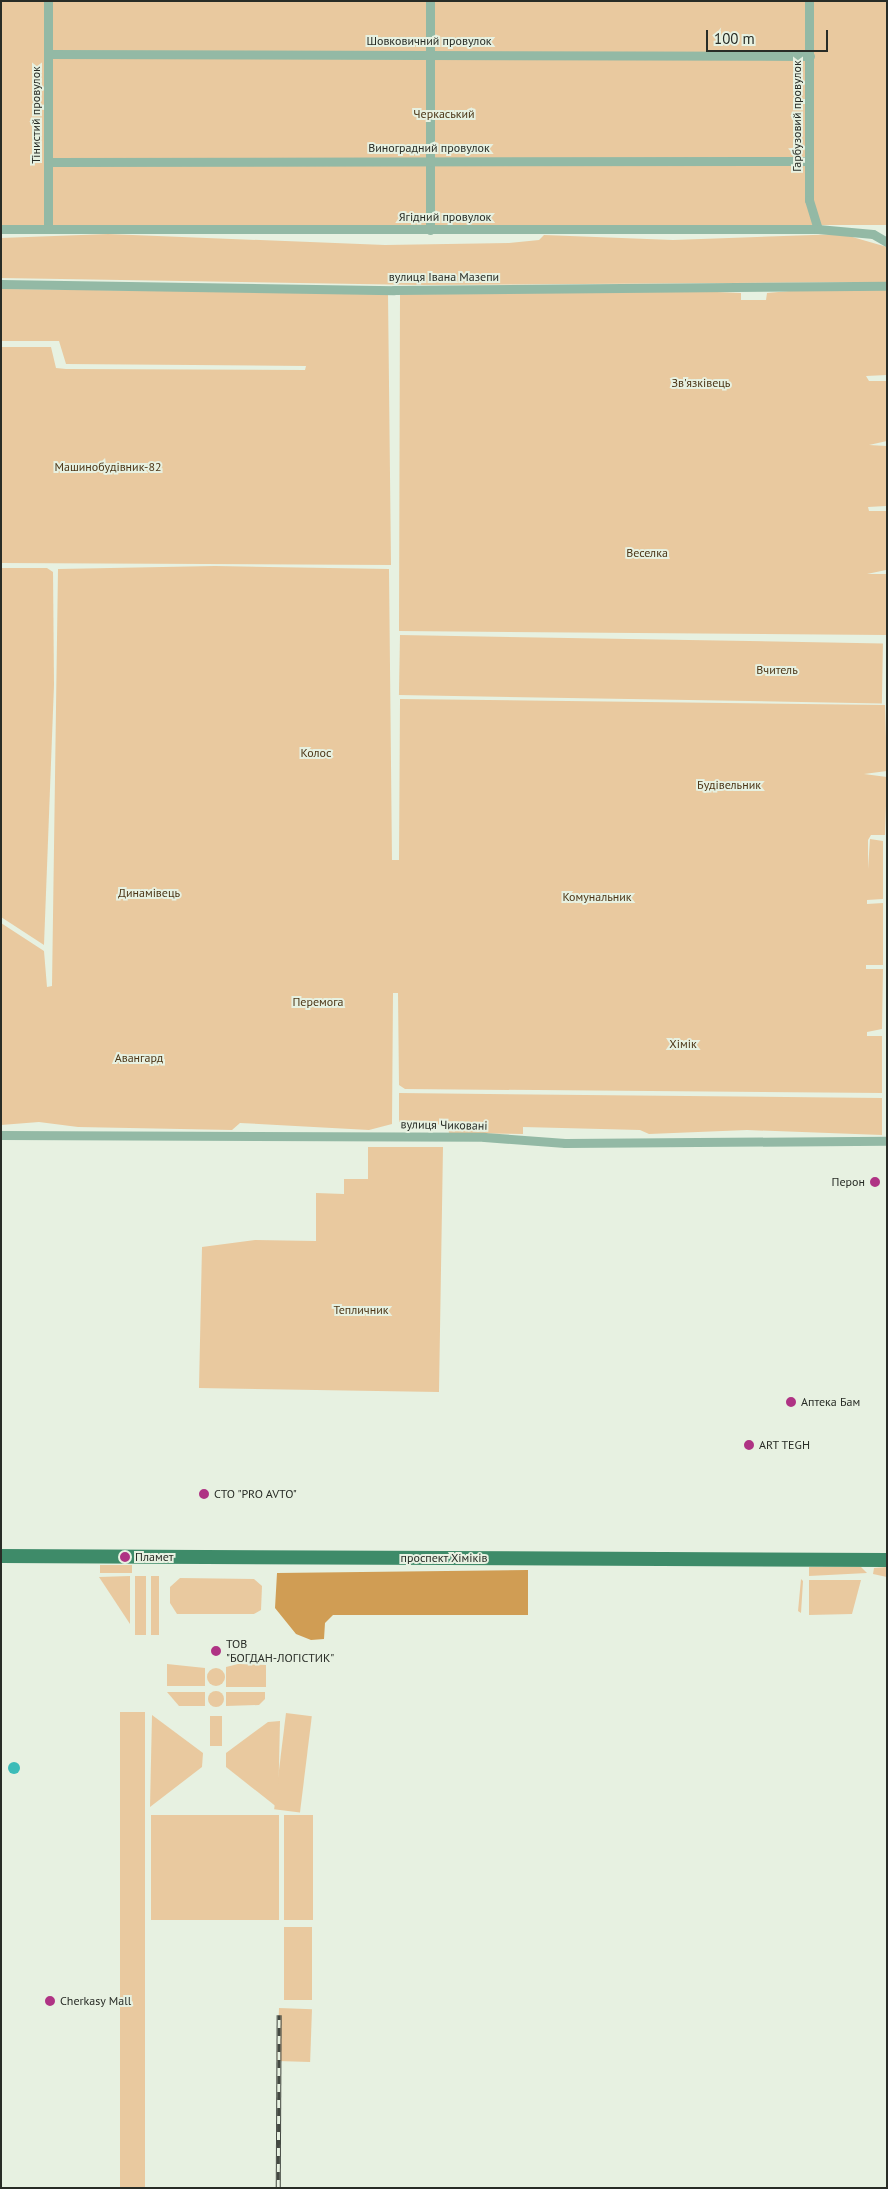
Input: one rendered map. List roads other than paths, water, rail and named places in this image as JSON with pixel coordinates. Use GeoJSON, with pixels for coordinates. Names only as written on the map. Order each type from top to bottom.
{"type":"FeatureCollection","features":[{"type":"Feature","properties":{"kind":"main road","name":"проспект Хіміків"},"geometry":{"type":"LineString","coordinates":[[1,1556],[887,1560]]}},
{"type":"Feature","properties":{"kind":"street","name":"Тінистий провулок"},"geometry":{"type":"LineString","coordinates":[[48,1],[48,229]]}},
{"type":"Feature","properties":{"kind":"street"},"geometry":{"type":"LineString","coordinates":[[430,1],[428,161],[430,230]]}},
{"type":"Feature","properties":{"kind":"street","name":"Гарбузовий провулок"},"geometry":{"type":"LineString","coordinates":[[809,1],[809,161],[812,216],[818,229]]}},
{"type":"Feature","properties":{"kind":"street","name":"Шовковичний провулок"},"geometry":{"type":"LineString","coordinates":[[48,54],[810,56]]}},
{"type":"Feature","properties":{"kind":"street","name":"Виноградний провулок"},"geometry":{"type":"LineString","coordinates":[[49,162],[809,161]]}},
{"type":"Feature","properties":{"kind":"street","name":"Ягідний провулок"},"geometry":{"type":"LineString","coordinates":[[1,229],[818,229],[873,234],[887,242]]}},
{"type":"Feature","properties":{"kind":"street","name":"вулиця Івана Мазепи"},"geometry":{"type":"LineString","coordinates":[[1,284],[394,290],[887,286]]}},
{"type":"Feature","properties":{"kind":"street","name":"вулиця Чиковані"},"geometry":{"type":"LineString","coordinates":[[1,1135],[484,1138],[565,1143],[887,1141]]}},
{"type":"Feature","properties":{"kind":"water"},"geometry":{"type":"Polygon","coordinates":[[[12,1762],[16,1762],[20,1768],[16,1774],[12,1774],[8,1770],[8,1766],[12,1762]]]}},
{"type":"Feature","properties":{"kind":"railway"},"geometry":{"type":"LineString","coordinates":[[278,2188],[279,2015]]}},
{"type":"Feature","properties":{"kind":"place","name":"Перон"},"geometry":{"type":"Point","coordinates":[875,1182]}},
{"type":"Feature","properties":{"kind":"place","name":"Аптека Бам"},"geometry":{"type":"Point","coordinates":[791,1402]}},
{"type":"Feature","properties":{"kind":"place","name":"ART TEGH"},"geometry":{"type":"Point","coordinates":[749,1445]}},
{"type":"Feature","properties":{"kind":"place","name":"СТО \"PRO AVTO\""},"geometry":{"type":"Point","coordinates":[204,1494]}},
{"type":"Feature","properties":{"kind":"place","name":"Пламет"},"geometry":{"type":"Point","coordinates":[125,1557]}},
{"type":"Feature","properties":{"kind":"place","name":"ТОВ \"БОГДАН-ЛОГІСТИК\""},"geometry":{"type":"Point","coordinates":[216,1651]}},
{"type":"Feature","properties":{"kind":"place","name":"Cherkasy Mall"},"geometry":{"type":"Point","coordinates":[50,2001]}},
{"type":"Feature","properties":{"kind":"park label","name":"Черкаський"},"geometry":{"type":"Point","coordinates":[444,114]}},
{"type":"Feature","properties":{"kind":"park label","name":"Зв'язківець"},"geometry":{"type":"Point","coordinates":[701,383]}},
{"type":"Feature","properties":{"kind":"park label","name":"Машинобудівник-82"},"geometry":{"type":"Point","coordinates":[108,467]}},
{"type":"Feature","properties":{"kind":"park label","name":"Веселка"},"geometry":{"type":"Point","coordinates":[647,553]}},
{"type":"Feature","properties":{"kind":"park label","name":"Вчитель"},"geometry":{"type":"Point","coordinates":[777,670]}},
{"type":"Feature","properties":{"kind":"park label","name":"Колос"},"geometry":{"type":"Point","coordinates":[316,753]}},
{"type":"Feature","properties":{"kind":"park label","name":"Будівельник"},"geometry":{"type":"Point","coordinates":[729,785]}},
{"type":"Feature","properties":{"kind":"park label","name":"Динамівець"},"geometry":{"type":"Point","coordinates":[149,893]}},
{"type":"Feature","properties":{"kind":"park label","name":"Комунальник"},"geometry":{"type":"Point","coordinates":[597,897]}},
{"type":"Feature","properties":{"kind":"park label","name":"Перемога"},"geometry":{"type":"Point","coordinates":[318,1002]}},
{"type":"Feature","properties":{"kind":"park label","name":"Хімік"},"geometry":{"type":"Point","coordinates":[683,1044]}},
{"type":"Feature","properties":{"kind":"park label","name":"Авангард"},"geometry":{"type":"Point","coordinates":[139,1058]}},
{"type":"Feature","properties":{"kind":"park label","name":"Тепличник"},"geometry":{"type":"Point","coordinates":[361,1310]}}]}
